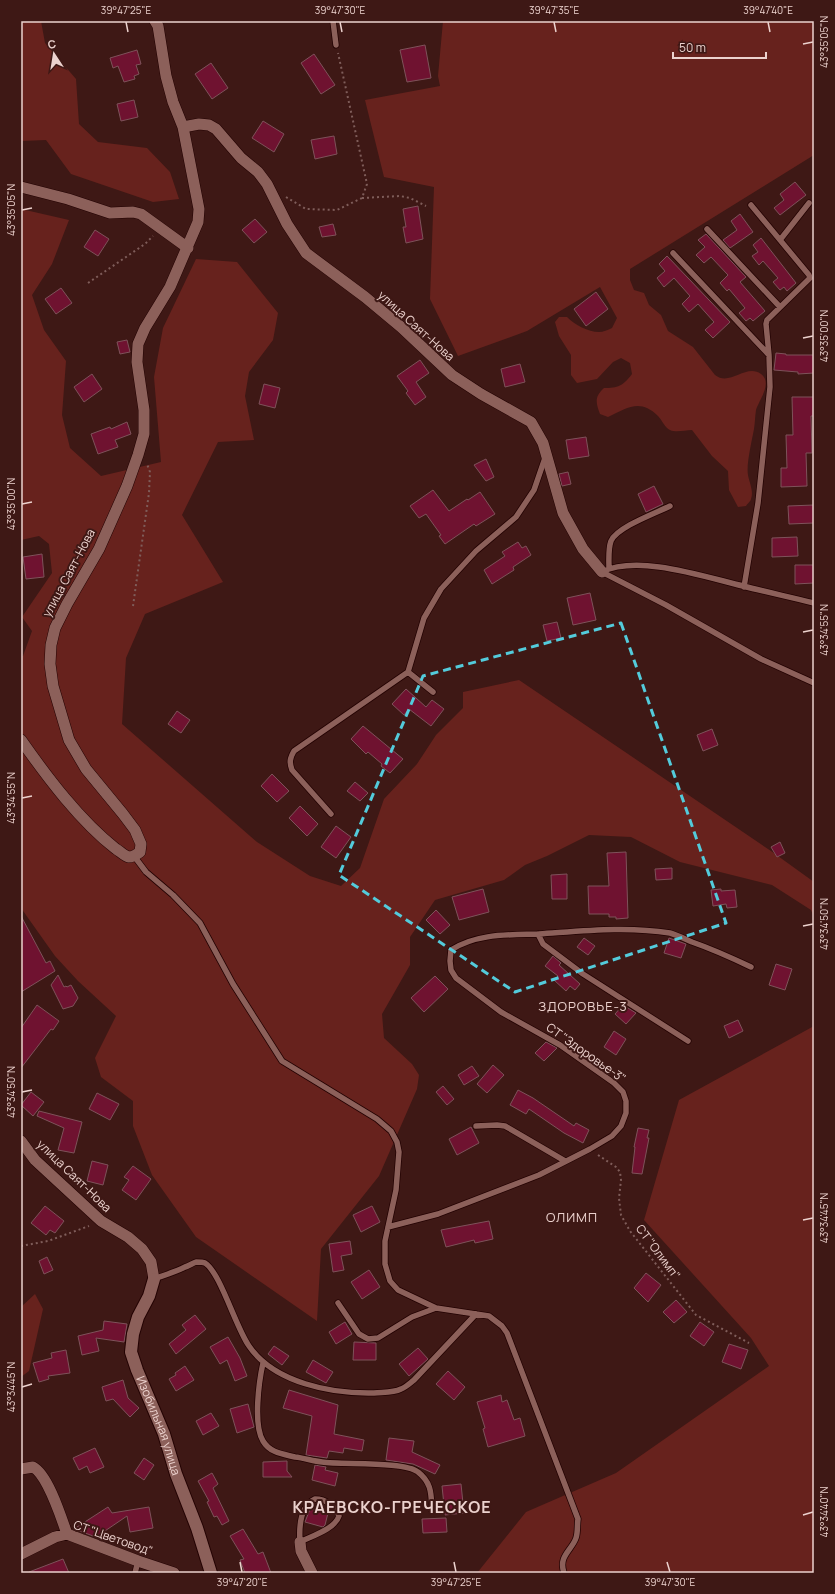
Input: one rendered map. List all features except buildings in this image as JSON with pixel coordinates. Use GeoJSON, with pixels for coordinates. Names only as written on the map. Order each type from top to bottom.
{"type":"FeatureCollection","features":[{"type":"Feature","properties":{"kind":"street","name":"улица Саят-Нова"},"geometry":{"type":"LineString","coordinates":[[134,856],[140,852],[141,844],[135,830],[86,770],[69,740],[53,686],[50,664],[51,645],[55,628],[99,549],[127,486],[144,434],[144,410],[137,362],[138,344],[145,328],[170,287],[198,222],[199,208],[183,127],[173,102],[166,76],[158,26],[155,21]]}},
{"type":"Feature","properties":{"kind":"street","name":"улица Саят-Нова"},"geometry":{"type":"LineString","coordinates":[[183,127],[199,124],[209,125],[216,129],[241,158],[258,172],[267,184],[287,224],[306,253],[365,297],[452,375],[481,394],[531,422],[543,443],[563,513],[583,549],[606,570]]}},
{"type":"Feature","properties":{"kind":"street"},"geometry":{"type":"LineString","coordinates":[[21,187],[110,212],[133,212],[141,214],[188,248]]}},
{"type":"Feature","properties":{"kind":"street"},"geometry":{"type":"LineString","coordinates":[[21,740],[52,783],[108,843],[127,857],[134,856]]}},
{"type":"Feature","properties":{"kind":"street","name":"улица Саят-Нова"},"geometry":{"type":"LineString","coordinates":[[21,1141],[35,1160],[101,1221],[128,1237],[142,1249],[151,1262],[154,1279]]}},
{"type":"Feature","properties":{"kind":"street","name":"Изобильная улица"},"geometry":{"type":"LineString","coordinates":[[154,1279],[149,1296],[138,1317],[133,1334],[131,1352],[136,1370],[164,1434],[176,1474],[197,1528],[211,1573]]}},
{"type":"Feature","properties":{"kind":"street"},"geometry":{"type":"LineString","coordinates":[[21,1469],[32,1467],[42,1475],[55,1502],[67,1534]]}},
{"type":"Feature","properties":{"kind":"street","name":"СТ \"Цветовод\""},"geometry":{"type":"LineString","coordinates":[[21,1554],[55,1537],[67,1534],[174,1573]]}},
{"type":"Feature","properties":{"kind":"street"},"geometry":{"type":"LineString","coordinates":[[300,1542],[302,1552],[312,1573]]}},
{"type":"Feature","properties":{"kind":"lane"},"geometry":{"type":"LineString","coordinates":[[333,21],[336,45]]}},
{"type":"Feature","properties":{"kind":"lane"},"geometry":{"type":"LineString","coordinates":[[780,240],[809,204]]}},
{"type":"Feature","properties":{"kind":"lane"},"geometry":{"type":"LineString","coordinates":[[744,587],[758,503],[770,387],[766,324],[767,320],[810,278],[751,205]]}},
{"type":"Feature","properties":{"kind":"lane"},"geometry":{"type":"LineString","coordinates":[[707,229],[780,307]]}},
{"type":"Feature","properties":{"kind":"lane"},"geometry":{"type":"LineString","coordinates":[[673,253],[769,355]]}},
{"type":"Feature","properties":{"kind":"lane"},"geometry":{"type":"LineString","coordinates":[[331,814],[292,770],[290,758],[294,751],[408,672],[424,618],[441,588],[476,551],[516,517],[534,490],[546,455]]}},
{"type":"Feature","properties":{"kind":"lane"},"geometry":{"type":"LineString","coordinates":[[606,570],[612,540],[620,531],[670,506]]}},
{"type":"Feature","properties":{"kind":"lane"},"geometry":{"type":"LineString","coordinates":[[606,570],[631,566],[648,566],[683,572],[814,603]]}},
{"type":"Feature","properties":{"kind":"lane"},"geometry":{"type":"LineString","coordinates":[[606,570],[761,659],[814,683]]}},
{"type":"Feature","properties":{"kind":"lane"},"geometry":{"type":"LineString","coordinates":[[408,672],[434,692]]}},
{"type":"Feature","properties":{"kind":"lane"},"geometry":{"type":"LineString","coordinates":[[134,856],[146,872],[173,895],[200,923],[233,984],[282,1061],[391,1131],[397,1142],[399,1152],[396,1190],[385,1241],[385,1264],[390,1281],[398,1290],[436,1308],[489,1316],[496,1320],[507,1333],[578,1519],[576,1539],[565,1554],[564,1573]]}},
{"type":"Feature","properties":{"kind":"lane","name":"СТ \"Здоровье-3\""},"geometry":{"type":"LineString","coordinates":[[388,1227],[438,1214],[539,1175],[590,1150],[612,1136],[621,1126],[626,1113],[626,1101],[623,1092],[614,1083],[560,1045],[501,1012],[456,978],[451,970],[451,950],[473,940],[510,934],[538,934],[616,928],[671,934],[717,951],[751,967]]}},
{"type":"Feature","properties":{"kind":"lane"},"geometry":{"type":"LineString","coordinates":[[538,934],[543,944],[583,974],[688,1041]]}},
{"type":"Feature","properties":{"kind":"lane"},"geometry":{"type":"LineString","coordinates":[[476,1126],[497,1124],[505,1126],[565,1161]]}},
{"type":"Feature","properties":{"kind":"lane"},"geometry":{"type":"LineString","coordinates":[[154,1279],[195,1262],[204,1262],[215,1274],[232,1314],[248,1346],[263,1363],[288,1377],[327,1390],[349,1393],[393,1391],[401,1389],[414,1380],[476,1314]]}},
{"type":"Feature","properties":{"kind":"lane"},"geometry":{"type":"LineString","coordinates":[[338,1303],[359,1334],[368,1339],[378,1338],[412,1316],[436,1308]]}},
{"type":"Feature","properties":{"kind":"lane"},"geometry":{"type":"LineString","coordinates":[[263,1363],[258,1383],[258,1419],[262,1441],[269,1448],[277,1453],[322,1462],[395,1465],[417,1470],[425,1478],[431,1488],[432,1510]]}},
{"type":"Feature","properties":{"kind":"lane"},"geometry":{"type":"LineString","coordinates":[[315,1499],[322,1499],[336,1509],[339,1516],[338,1521],[300,1542],[299,1533],[303,1513],[308,1502],[315,1499]]}},
{"type":"Feature","properties":{"kind":"lane"},"geometry":{"type":"LineString","coordinates":[[135,1573],[138,1561]]}},
{"type":"Feature","properties":{"kind":"path"},"geometry":{"type":"LineString","coordinates":[[336,45],[367,184],[362,198]]}},
{"type":"Feature","properties":{"kind":"path"},"geometry":{"type":"LineString","coordinates":[[267,184],[306,210],[337,210],[362,198],[400,196],[410,198],[426,206]]}},
{"type":"Feature","properties":{"kind":"path"},"geometry":{"type":"LineString","coordinates":[[88,283],[145,244],[153,236],[159,226]]}},
{"type":"Feature","properties":{"kind":"path"},"geometry":{"type":"LineString","coordinates":[[133,606],[149,493],[150,472],[145,459],[138,454]]}},
{"type":"Feature","properties":{"kind":"path","name":"СТ \"Олимп\""},"geometry":{"type":"LineString","coordinates":[[590,1150],[616,1167],[620,1172],[621,1180],[619,1198],[621,1215],[630,1231],[696,1315],[749,1342]]}},
{"type":"Feature","properties":{"kind":"path"},"geometry":{"type":"LineString","coordinates":[[21,1246],[48,1241],[101,1221]]}},
{"type":"Feature","properties":{"kind":"highlighted area"},"geometry":{"type":"Polygon","coordinates":[[[621,623],[726,923],[515,992],[339,875],[423,676],[621,623]]]}},
{"type":"Feature","properties":{"kind":"shaded area"},"geometry":{"type":"Polygon","coordinates":[[[21,21],[41,21],[45,43],[76,79],[79,124],[98,142],[147,148],[170,172],[179,199],[153,202],[71,174],[46,140],[21,141],[21,21]]]}},
{"type":"Feature","properties":{"kind":"shaded area"},"geometry":{"type":"Polygon","coordinates":[[[443,21],[814,21],[814,155],[630,269],[630,280],[634,290],[644,293],[649,305],[661,315],[668,331],[693,347],[715,375],[721,378],[726,378],[755,371],[761,374],[766,382],[764,392],[756,410],[748,465],[748,475],[752,496],[746,506],[738,507],[729,490],[728,471],[712,456],[692,430],[670,430],[658,416],[645,407],[633,406],[608,417],[600,414],[597,397],[604,388],[617,387],[626,381],[632,374],[630,363],[621,358],[613,362],[597,379],[577,383],[571,375],[571,355],[559,336],[555,322],[559,317],[567,317],[574,323],[590,331],[601,332],[612,328],[617,318],[600,287],[527,331],[458,356],[430,299],[434,187],[384,177],[365,100],[440,86],[438,76],[443,21]]]}},
{"type":"Feature","properties":{"kind":"shaded area"},"geometry":{"type":"Polygon","coordinates":[[[21,209],[69,220],[52,264],[32,295],[44,330],[66,361],[62,415],[70,448],[101,476],[161,462],[154,377],[163,328],[196,259],[237,262],[278,313],[273,340],[249,372],[245,396],[254,440],[218,442],[182,515],[223,582],[145,614],[126,658],[122,724],[257,842],[310,876],[341,886],[360,868],[384,799],[417,764],[436,735],[463,708],[463,692],[519,680],[771,851],[814,882],[814,917],[811,910],[772,885],[680,862],[631,837],[589,835],[525,865],[504,880],[435,900],[410,937],[410,965],[382,1014],[384,1038],[412,1064],[419,1075],[417,1089],[379,1176],[321,1249],[317,1321],[196,1237],[152,1175],[133,1126],[133,1101],[101,1077],[95,1058],[116,1016],[78,981],[55,956],[21,908],[21,656],[23,656],[32,631],[22,617],[52,573],[49,544],[39,536],[21,540],[21,209]]]}},
{"type":"Feature","properties":{"kind":"shaded area"},"geometry":{"type":"Polygon","coordinates":[[[814,1026],[814,1573],[477,1573],[526,1512],[616,1473],[769,1366],[751,1338],[644,1220],[679,1100],[814,1026]]]}},
{"type":"Feature","properties":{"kind":"shaded area"},"geometry":{"type":"Polygon","coordinates":[[[35,1294],[43,1309],[29,1371],[21,1377],[21,1307],[35,1294]]]}},
{"type":"Feature","properties":{"kind":"district","name":"ЗДОРОВЬЕ-3"},"geometry":{"type":"Point","coordinates":[583,1006]}},
{"type":"Feature","properties":{"kind":"district","name":"ОЛИМП"},"geometry":{"type":"Point","coordinates":[572,1217]}},
{"type":"Feature","properties":{"kind":"district","name":"КРАЕВСКО-ГРЕЧЕСКОЕ"},"geometry":{"type":"Point","coordinates":[392,1507]}}]}
